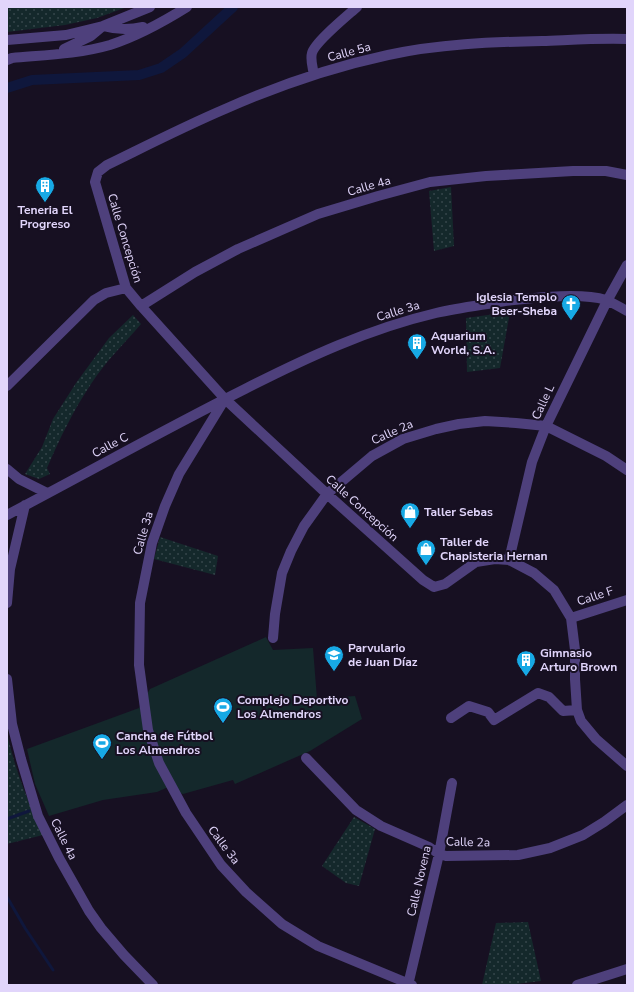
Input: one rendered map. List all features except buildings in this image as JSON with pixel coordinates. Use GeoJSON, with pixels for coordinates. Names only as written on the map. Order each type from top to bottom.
{"type":"FeatureCollection","features":[{"type":"Feature","properties":{"kind":"street"},"geometry":{"type":"LineString","coordinates":[[7,40],[66,35],[102,26],[150,7]]}},
{"type":"Feature","properties":{"kind":"street"},"geometry":{"type":"LineString","coordinates":[[7,60],[12,58],[88,50],[110,45],[157,25],[187,7]]}},
{"type":"Feature","properties":{"kind":"street"},"geometry":{"type":"LineString","coordinates":[[314,75],[312,51],[357,7]]}},
{"type":"Feature","properties":{"kind":"street"},"geometry":{"type":"LineString","coordinates":[[102,26],[125,30],[157,25]]}},
{"type":"Feature","properties":{"kind":"street"},"geometry":{"type":"LineString","coordinates":[[49,54],[78,43],[91,36],[102,26]]}},
{"type":"Feature","properties":{"kind":"street","name":"Calle 5a"},"geometry":{"type":"LineString","coordinates":[[98,172],[107,165],[224,109],[259,94],[314,75],[390,54],[425,49],[506,42],[627,39]]}},
{"type":"Feature","properties":{"kind":"street","name":"Calle 4a"},"geometry":{"type":"LineString","coordinates":[[141,306],[195,272],[238,249],[318,214],[378,196],[430,182],[486,176],[572,171],[606,171],[627,175]]}},
{"type":"Feature","properties":{"kind":"street","name":"Calle Concepción"},"geometry":{"type":"LineString","coordinates":[[98,172],[95,182],[126,288],[225,398],[327,494],[423,580],[434,587],[445,584],[476,562],[495,559],[509,560],[534,573],[554,590],[571,618],[575,650],[577,710],[581,721],[596,739],[627,766]]}},
{"type":"Feature","properties":{"kind":"street","name":"Calle L"},"geometry":{"type":"LineString","coordinates":[[509,560],[532,462],[546,426],[607,301],[627,265]]}},
{"type":"Feature","properties":{"kind":"street"},"geometry":{"type":"LineString","coordinates":[[7,386],[94,300],[106,293],[126,288]]}},
{"type":"Feature","properties":{"kind":"street","name":"Calle 3a"},"geometry":{"type":"LineString","coordinates":[[409,984],[318,946],[282,924],[246,892],[221,865],[186,813],[159,763],[148,730],[140,665],[140,603],[152,543],[165,506],[180,474],[225,398],[304,359],[386,327],[435,313],[480,305],[529,298],[574,297],[595,298],[607,301],[627,311]]}},
{"type":"Feature","properties":{"kind":"street","name":"Calle C"},"geometry":{"type":"LineString","coordinates":[[7,515],[225,398]]}},
{"type":"Feature","properties":{"kind":"street","name":"Calle 2a"},"geometry":{"type":"LineString","coordinates":[[273,638],[275,614],[286,561],[304,526],[327,494],[372,456],[404,439],[436,429],[459,424],[485,421],[546,426],[606,456],[627,470]]}},
{"type":"Feature","properties":{"kind":"street"},"geometry":{"type":"LineString","coordinates":[[7,469],[19,479],[47,493]]}},
{"type":"Feature","properties":{"kind":"street"},"geometry":{"type":"LineString","coordinates":[[7,603],[10,569],[25,505]]}},
{"type":"Feature","properties":{"kind":"street","name":"Calle F"},"geometry":{"type":"LineString","coordinates":[[571,618],[627,600]]}},
{"type":"Feature","properties":{"kind":"street","name":"Calle 4a"},"geometry":{"type":"LineString","coordinates":[[7,679],[12,724],[38,816],[59,858],[89,911],[101,928],[152,985]]}},
{"type":"Feature","properties":{"kind":"street"},"geometry":{"type":"LineString","coordinates":[[451,718],[469,706],[488,712],[494,720],[538,693],[549,697],[563,711],[577,710]]}},
{"type":"Feature","properties":{"kind":"street","name":"Calle 2a"},"geometry":{"type":"LineString","coordinates":[[306,758],[356,810],[381,826],[446,856],[518,855],[550,848],[583,835],[627,805]]}},
{"type":"Feature","properties":{"kind":"street","name":"Calle Novena"},"geometry":{"type":"LineString","coordinates":[[409,984],[439,854],[452,782]]}},
{"type":"Feature","properties":{"kind":"street"},"geometry":{"type":"LineString","coordinates":[[577,985],[627,969]]}},
{"type":"Feature","properties":{"kind":"green space"},"geometry":{"type":"Polygon","coordinates":[[[7,7],[127,7],[97,18],[65,25],[7,32],[7,7]]]}},
{"type":"Feature","properties":{"kind":"green space"},"geometry":{"type":"Polygon","coordinates":[[[451,187],[454,246],[434,251],[429,191],[451,187]]]}},
{"type":"Feature","properties":{"kind":"green space"},"geometry":{"type":"Polygon","coordinates":[[[510,312],[500,368],[467,372],[466,318],[510,312]]]}},
{"type":"Feature","properties":{"kind":"green space"},"geometry":{"type":"Polygon","coordinates":[[[133,315],[141,324],[102,368],[84,394],[67,425],[47,468],[50,474],[39,479],[25,474],[42,447],[53,419],[76,383],[109,338],[133,315]]]}},
{"type":"Feature","properties":{"kind":"green space"},"geometry":{"type":"Polygon","coordinates":[[[160,537],[218,556],[215,575],[154,559],[160,537]]]}},
{"type":"Feature","properties":{"kind":"green space","name":"Complejo Deportivo Los Almendros"},"geometry":{"type":"Polygon","coordinates":[[[266,637],[273,650],[313,648],[317,699],[355,696],[362,719],[310,751],[235,784],[233,780],[183,794],[166,788],[157,792],[103,800],[49,816],[35,784],[27,749],[139,708],[150,689],[266,637]]]}},
{"type":"Feature","properties":{"kind":"green space"},"geometry":{"type":"Polygon","coordinates":[[[7,732],[27,797],[43,835],[7,844],[7,732]]]}},
{"type":"Feature","properties":{"kind":"green space"},"geometry":{"type":"Polygon","coordinates":[[[354,817],[375,829],[359,886],[346,883],[322,866],[354,817]]]}},
{"type":"Feature","properties":{"kind":"green space"},"geometry":{"type":"Polygon","coordinates":[[[528,922],[541,981],[507,985],[482,985],[496,923],[528,922]]]}},
{"type":"Feature","properties":{"kind":"waterway"},"geometry":{"type":"LineString","coordinates":[[7,88],[32,80],[139,75],[161,68],[183,53],[233,7]]}},
{"type":"Feature","properties":{"kind":"waterway"},"geometry":{"type":"LineString","coordinates":[[7,819],[29,811]]}},
{"type":"Feature","properties":{"kind":"waterway"},"geometry":{"type":"LineString","coordinates":[[7,897],[25,928],[53,970]]}},
{"type":"Feature","properties":{"kind":"place","name":"Teneria El Progreso"},"geometry":{"type":"Point","coordinates":[45,203]}},
{"type":"Feature","properties":{"kind":"place","name":"Iglesia Templo Beer-Sheba"},"geometry":{"type":"Point","coordinates":[571,321]}},
{"type":"Feature","properties":{"kind":"place","name":"Aquarium World, S.A."},"geometry":{"type":"Point","coordinates":[417,360]}},
{"type":"Feature","properties":{"kind":"place","name":"Taller Sebas"},"geometry":{"type":"Point","coordinates":[410,529]}},
{"type":"Feature","properties":{"kind":"place","name":"Taller de Chapisteria Hernan"},"geometry":{"type":"Point","coordinates":[426,566]}},
{"type":"Feature","properties":{"kind":"place","name":"Parvulario de Juan Díaz"},"geometry":{"type":"Point","coordinates":[334,672]}},
{"type":"Feature","properties":{"kind":"place","name":"Gimnasio Arturo Brown"},"geometry":{"type":"Point","coordinates":[526,677]}},
{"type":"Feature","properties":{"kind":"place","name":"Complejo Deportivo Los Almendros"},"geometry":{"type":"Point","coordinates":[223,724]}},
{"type":"Feature","properties":{"kind":"place","name":"Cancha de Fútbol Los Almendros"},"geometry":{"type":"Point","coordinates":[102,760]}}]}
